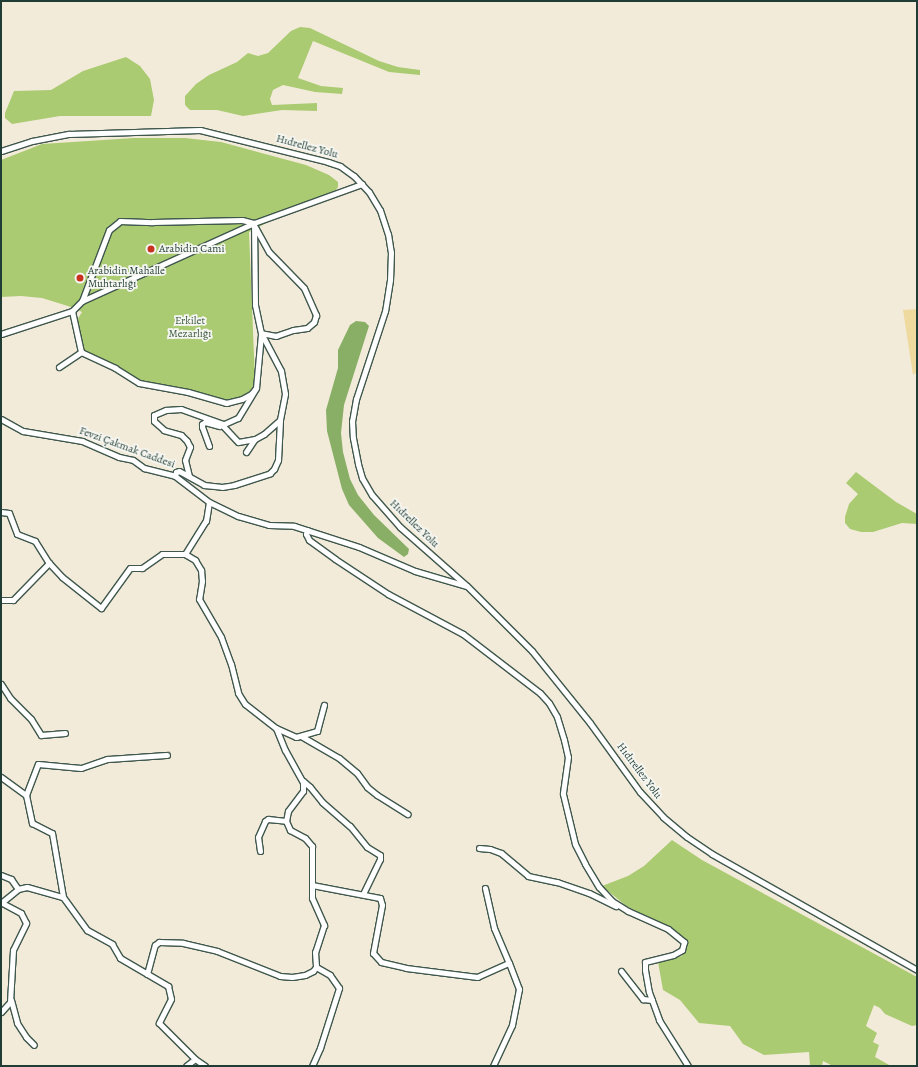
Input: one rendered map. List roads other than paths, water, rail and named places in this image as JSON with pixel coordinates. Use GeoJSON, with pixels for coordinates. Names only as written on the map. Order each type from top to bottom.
{"type":"FeatureCollection","features":[{"type":"Feature","properties":{"kind":"street","name":"Hıdrellez Yolu"},"geometry":{"type":"LineString","coordinates":[[1,151],[32,141],[69,134],[200,130],[334,164],[346,169],[373,197],[385,222],[390,243],[391,270],[385,311],[358,392],[353,413],[352,433],[358,464],[369,490],[384,510],[400,527],[467,586]]}},
{"type":"Feature","properties":{"kind":"street"},"geometry":{"type":"LineString","coordinates":[[1,334],[72,311],[82,301],[254,223],[362,184]]}},
{"type":"Feature","properties":{"kind":"street"},"geometry":{"type":"LineString","coordinates":[[82,301],[109,230],[120,221],[153,222],[242,220],[254,223]]}},
{"type":"Feature","properties":{"kind":"street"},"geometry":{"type":"LineString","coordinates":[[254,223],[260,238],[269,252],[304,288],[316,315],[313,323],[307,328],[293,330],[276,336],[261,334]]}},
{"type":"Feature","properties":{"kind":"street"},"geometry":{"type":"LineString","coordinates":[[210,446],[202,424],[205,422],[222,425],[238,418],[257,386],[261,334],[255,305],[254,223]]}},
{"type":"Feature","properties":{"kind":"street"},"geometry":{"type":"LineString","coordinates":[[72,311],[81,352]]}},
{"type":"Feature","properties":{"kind":"street"},"geometry":{"type":"LineString","coordinates":[[175,476],[176,472],[179,471],[204,485],[222,487],[234,485],[270,473],[274,469],[278,460],[280,420],[284,400],[284,381],[278,366],[261,334]]}},
{"type":"Feature","properties":{"kind":"street"},"geometry":{"type":"LineString","coordinates":[[81,352],[115,368],[139,383],[188,392],[222,402],[238,401],[255,390]]}},
{"type":"Feature","properties":{"kind":"street"},"geometry":{"type":"LineString","coordinates":[[59,367],[81,352]]}},
{"type":"Feature","properties":{"kind":"street"},"geometry":{"type":"LineString","coordinates":[[188,476],[186,460],[190,447],[188,441],[181,435],[164,430],[154,421],[154,415],[166,410],[181,409],[222,425],[238,442],[255,440]]}},
{"type":"Feature","properties":{"kind":"street","name":"Fevzi Çakmak Caddesi"},"geometry":{"type":"LineString","coordinates":[[1,419],[23,431],[82,441],[119,457],[133,460],[144,468],[175,476],[209,502],[228,512],[255,522],[277,526],[294,526],[359,547],[415,571],[467,586]]}},
{"type":"Feature","properties":{"kind":"street"},"geometry":{"type":"LineString","coordinates":[[246,452],[255,440],[280,420]]}},
{"type":"Feature","properties":{"kind":"street"},"geometry":{"type":"LineString","coordinates":[[186,554],[206,521],[209,502]]}},
{"type":"Feature","properties":{"kind":"street"},"geometry":{"type":"LineString","coordinates":[[1,512],[9,513],[17,534],[35,541],[49,563],[62,577],[102,608],[130,568],[142,568],[162,554],[186,554],[195,560],[201,570],[202,581],[199,599],[221,637],[231,664],[238,693],[245,704],[276,728],[296,737],[317,731],[324,705]]}},
{"type":"Feature","properties":{"kind":"street"},"geometry":{"type":"LineString","coordinates":[[307,530],[309,540],[335,559],[388,594],[463,634],[545,698],[557,717],[566,748],[568,762],[563,790],[575,844],[599,887],[612,901],[623,908]]}},
{"type":"Feature","properties":{"kind":"street"},"geometry":{"type":"LineString","coordinates":[[1,600],[13,600],[49,563]]}},
{"type":"Feature","properties":{"kind":"street","name":"Hıdırellez Yolu"},"geometry":{"type":"LineString","coordinates":[[467,586],[542,663],[590,723],[640,792],[675,827],[712,854],[917,970]]}},
{"type":"Feature","properties":{"kind":"street"},"geometry":{"type":"LineString","coordinates":[[1,684],[10,698],[31,720],[41,736],[65,733]]}},
{"type":"Feature","properties":{"kind":"street"},"geometry":{"type":"LineString","coordinates":[[276,728],[285,750],[302,780],[310,787],[322,802],[354,830],[367,847],[380,855],[380,859],[363,894]]}},
{"type":"Feature","properties":{"kind":"street"},"geometry":{"type":"LineString","coordinates":[[301,736],[339,758],[357,773],[367,787],[408,814]]}},
{"type":"Feature","properties":{"kind":"street"},"geometry":{"type":"LineString","coordinates":[[167,755],[107,759],[81,768],[38,764],[26,795],[32,823],[52,833],[63,897],[87,930],[112,944],[115,952],[122,960],[168,986],[171,993],[170,1002],[159,1023],[195,1059],[205,1066]]}},
{"type":"Feature","properties":{"kind":"street"},"geometry":{"type":"LineString","coordinates":[[1,777],[26,795]]}},
{"type":"Feature","properties":{"kind":"street"},"geometry":{"type":"LineString","coordinates":[[302,780],[303,791],[288,811],[286,821],[290,830],[305,838],[312,846],[313,902],[324,925],[315,952],[316,967]]}},
{"type":"Feature","properties":{"kind":"street"},"geometry":{"type":"LineString","coordinates":[[260,851],[258,838],[265,821],[268,819],[286,821]]}},
{"type":"Feature","properties":{"kind":"street"},"geometry":{"type":"LineString","coordinates":[[478,848],[490,849],[501,853],[528,876],[557,882],[623,908],[668,929],[684,942],[682,950],[673,955],[645,962],[646,978],[662,1027],[688,1066]]}},
{"type":"Feature","properties":{"kind":"street"},"geometry":{"type":"LineString","coordinates":[[1,875],[11,879],[18,889]]}},
{"type":"Feature","properties":{"kind":"street"},"geometry":{"type":"LineString","coordinates":[[312,885],[378,897],[382,902],[374,954],[381,962],[406,968],[477,976],[509,963]]}},
{"type":"Feature","properties":{"kind":"street"},"geometry":{"type":"LineString","coordinates":[[34,1046],[20,1028],[11,1000],[13,950],[24,929],[26,920],[21,913],[1,903],[18,889],[32,888],[63,897]]}},
{"type":"Feature","properties":{"kind":"street"},"geometry":{"type":"LineString","coordinates":[[485,888],[494,928],[520,989],[512,1025],[493,1066]]}},
{"type":"Feature","properties":{"kind":"street"},"geometry":{"type":"LineString","coordinates":[[147,974],[155,945],[159,942],[183,943],[217,951],[280,976],[292,977],[305,975],[316,967]]}},
{"type":"Feature","properties":{"kind":"street"},"geometry":{"type":"LineString","coordinates":[[312,1066],[320,1048],[339,988],[330,975],[316,967]]}},
{"type":"Feature","properties":{"kind":"street"},"geometry":{"type":"LineString","coordinates":[[621,971],[642,998],[652,1000]]}},
{"type":"Feature","properties":{"kind":"street"},"geometry":{"type":"LineString","coordinates":[[1,1012],[8,1006],[11,1000]]}},
{"type":"Feature","properties":{"kind":"street"},"geometry":{"type":"LineString","coordinates":[[186,1066],[195,1059]]}},
{"type":"Feature","properties":{"kind":"place","name":"Arabidin Cami"},"geometry":{"type":"Point","coordinates":[151,249]}},
{"type":"Feature","properties":{"kind":"place","name":"Arabidin Mahalle Muhtarlığı"},"geometry":{"type":"Point","coordinates":[80,278]}},
{"type":"Feature","properties":{"kind":"park label","name":"Erkilet Mezarlığı"},"geometry":{"type":"Point","coordinates":[190,328]}}]}
